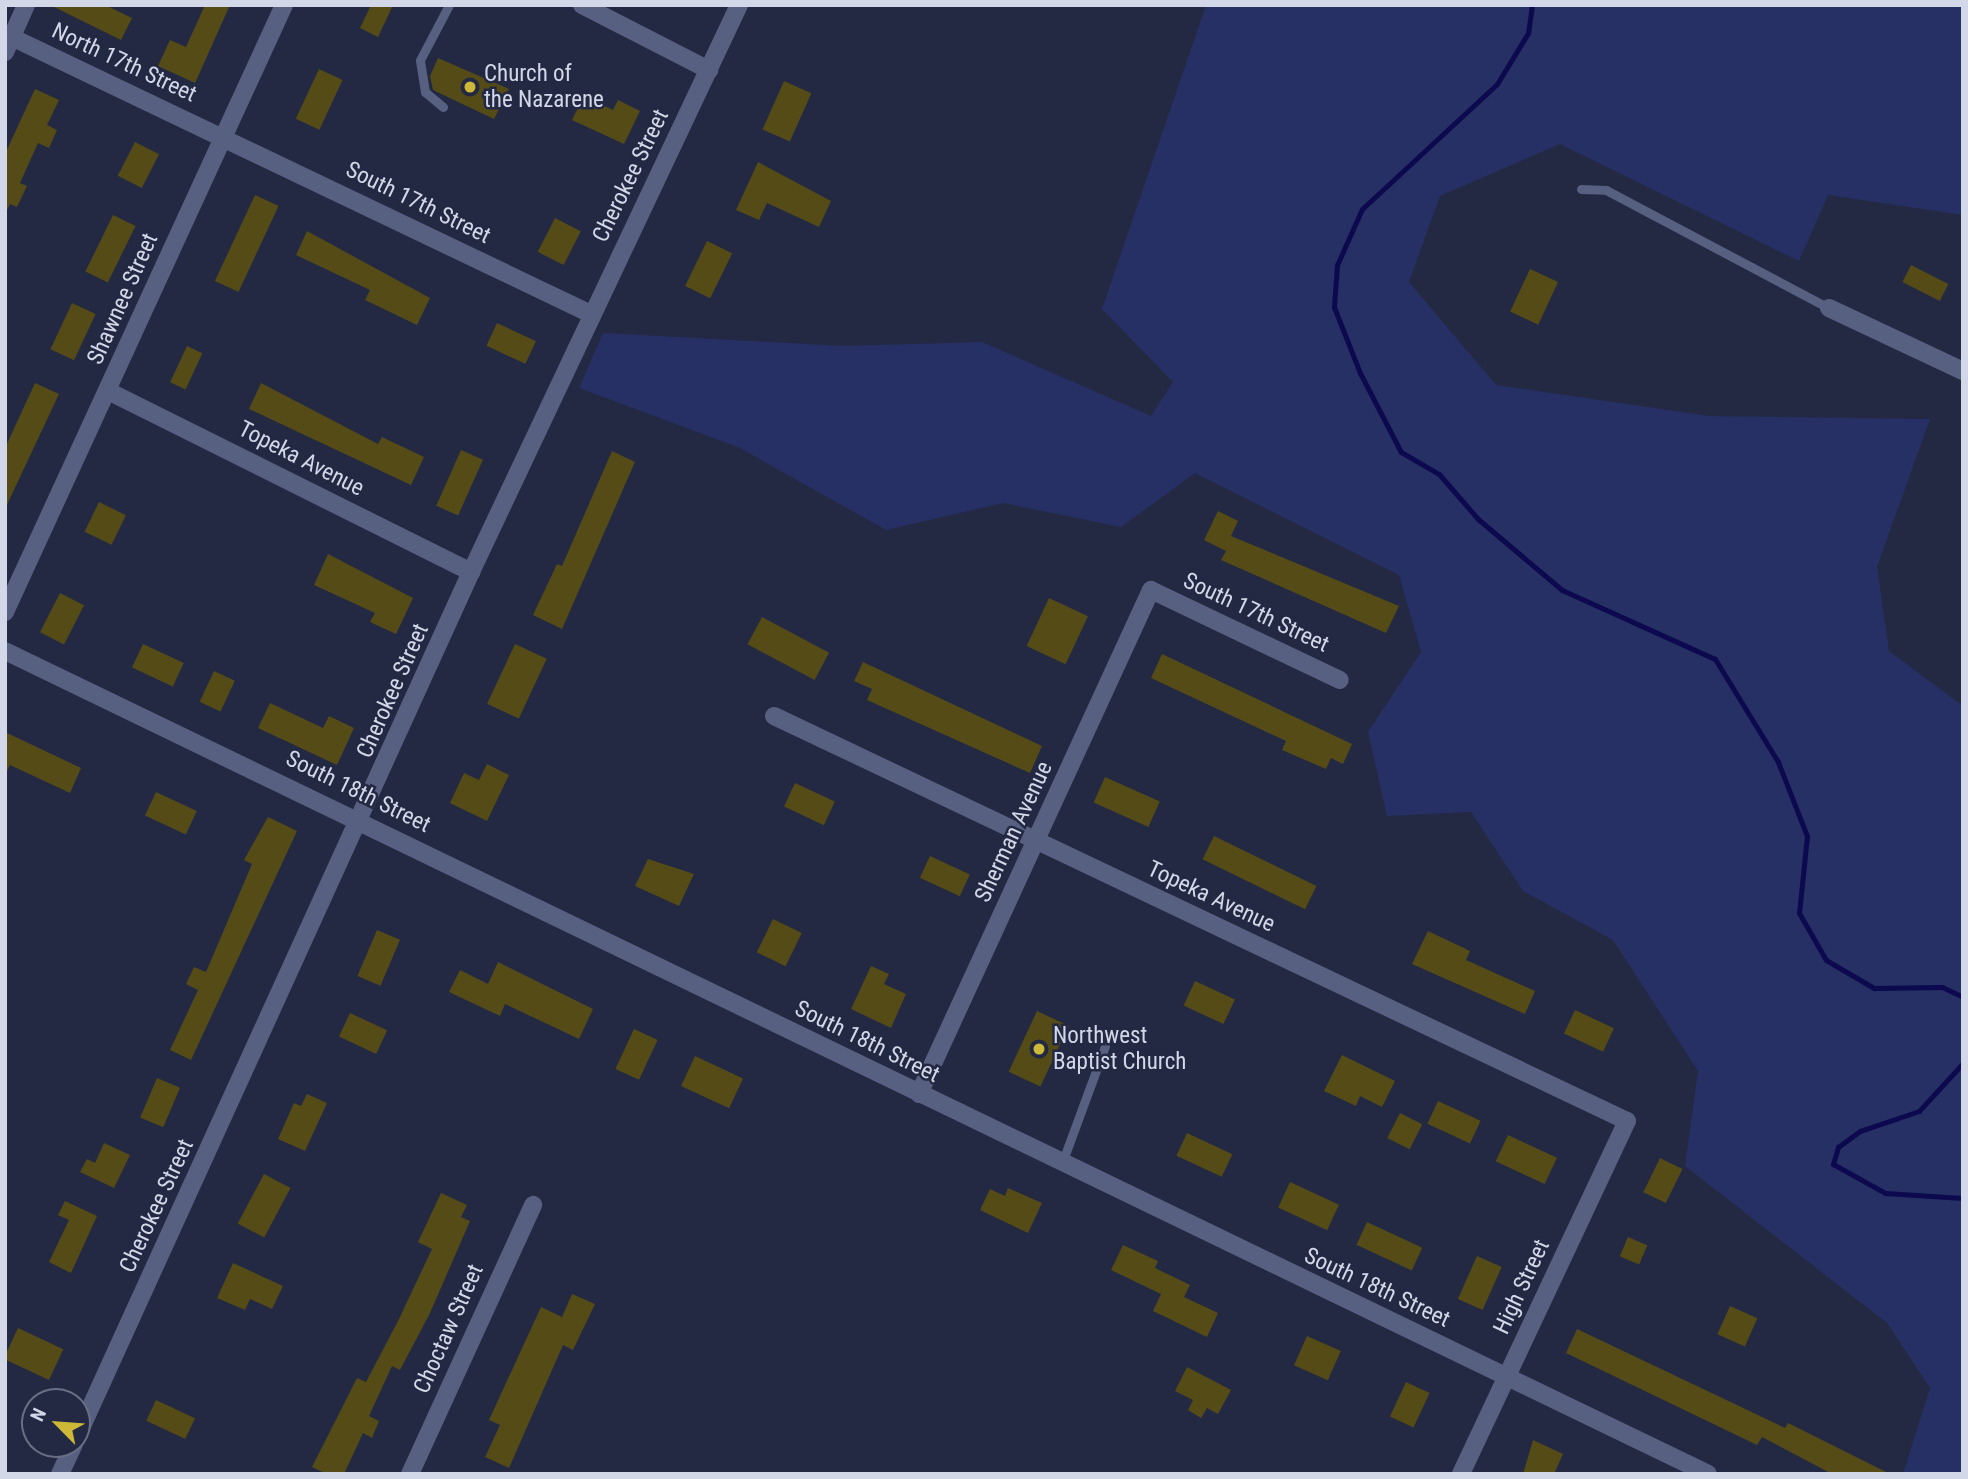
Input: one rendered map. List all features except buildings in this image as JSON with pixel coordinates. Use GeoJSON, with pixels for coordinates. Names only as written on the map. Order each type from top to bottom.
{"type":"FeatureCollection","features":[{"type":"Feature","properties":{"kind":"street"},"geometry":{"type":"LineString","coordinates":[[7,41],[26,5]]}},
{"type":"Feature","properties":{"kind":"street","name":"Shawnee Street"},"geometry":{"type":"LineString","coordinates":[[5,612],[284,5]]}},
{"type":"Feature","properties":{"kind":"street"},"geometry":{"type":"LineString","coordinates":[[582,5],[709,70]]}},
{"type":"Feature","properties":{"kind":"street","name":"Cherokee Street"},"geometry":{"type":"LineString","coordinates":[[91,1407],[363,821],[471,572],[739,5]]}},
{"type":"Feature","properties":{"kind":"street","name":"North 17th Street"},"geometry":{"type":"LineString","coordinates":[[7,41],[223,136]]}},
{"type":"Feature","properties":{"kind":"street","name":"South 17th Street"},"geometry":{"type":"LineString","coordinates":[[223,136],[591,314]]}},
{"type":"Feature","properties":{"kind":"street"},"geometry":{"type":"LineString","coordinates":[[1829,308],[1963,371]]}},
{"type":"Feature","properties":{"kind":"street","name":"Topeka Avenue"},"geometry":{"type":"LineString","coordinates":[[108,390],[471,572]]}},
{"type":"Feature","properties":{"kind":"street","name":"South 17th Street"},"geometry":{"type":"LineString","coordinates":[[1151,590],[1340,680]]}},
{"type":"Feature","properties":{"kind":"street","name":"Sherman Avenue"},"geometry":{"type":"LineString","coordinates":[[919,1094],[1151,590]]}},
{"type":"Feature","properties":{"kind":"street","name":"South 18th Street"},"geometry":{"type":"LineString","coordinates":[[5,651],[363,821],[1062,1164],[1708,1474]]}},
{"type":"Feature","properties":{"kind":"street","name":"Topeka Avenue"},"geometry":{"type":"LineString","coordinates":[[774,716],[1627,1121]]}},
{"type":"Feature","properties":{"kind":"street","name":"High Street"},"geometry":{"type":"LineString","coordinates":[[1461,1474],[1627,1121]]}},
{"type":"Feature","properties":{"kind":"street","name":"Choctaw Street"},"geometry":{"type":"LineString","coordinates":[[414,1472],[533,1205]]}},
{"type":"Feature","properties":{"kind":"street"},"geometry":{"type":"LineString","coordinates":[[60,1474],[67,1458]]}},
{"type":"Feature","properties":{"kind":"lane"},"geometry":{"type":"LineString","coordinates":[[443,107],[425,92],[420,60],[449,5]]}},
{"type":"Feature","properties":{"kind":"lane"},"geometry":{"type":"LineString","coordinates":[[1581,189],[1606,190],[1829,308]]}},
{"type":"Feature","properties":{"kind":"lane"},"geometry":{"type":"LineString","coordinates":[[1062,1164],[1105,1046]]}},
{"type":"Feature","properties":{"kind":"shaded area"},"geometry":{"type":"Polygon","coordinates":[[[1206,5],[1963,5],[1963,215],[1828,195],[1799,261],[1560,144],[1440,196],[1409,282],[1496,385],[1709,416],[1930,419],[1877,567],[1889,651],[1963,706],[1963,1474],[1903,1474],[1930,1388],[1887,1323],[1685,1166],[1698,1071],[1613,940],[1523,891],[1471,812],[1387,816],[1368,732],[1421,652],[1399,575],[1195,473],[1121,527],[1003,503],[886,530],[738,447],[579,388],[603,333],[844,346],[982,342],[1151,416],[1173,382],[1102,309],[1206,5]]]}},
{"type":"Feature","properties":{"kind":"waterway"},"geometry":{"type":"LineString","coordinates":[[1532,5],[1528,33],[1497,84],[1362,209],[1337,265],[1334,307],[1360,373],[1401,452],[1439,474],[1478,519],[1562,590],[1715,659],[1778,762],[1807,836],[1799,913],[1826,960],[1874,988],[1942,987],[1963,997]]}},
{"type":"Feature","properties":{"kind":"waterway"},"geometry":{"type":"LineString","coordinates":[[1963,1063],[1919,1111],[1860,1131],[1838,1147],[1833,1164],[1885,1193],[1963,1198]]}},
{"type":"Feature","properties":{"kind":"place","name":"Church of the Nazarene"},"geometry":{"type":"Point","coordinates":[470,87]}},
{"type":"Feature","properties":{"kind":"place","name":"Northwest Baptist Church"},"geometry":{"type":"Point","coordinates":[1039,1049]}}]}
